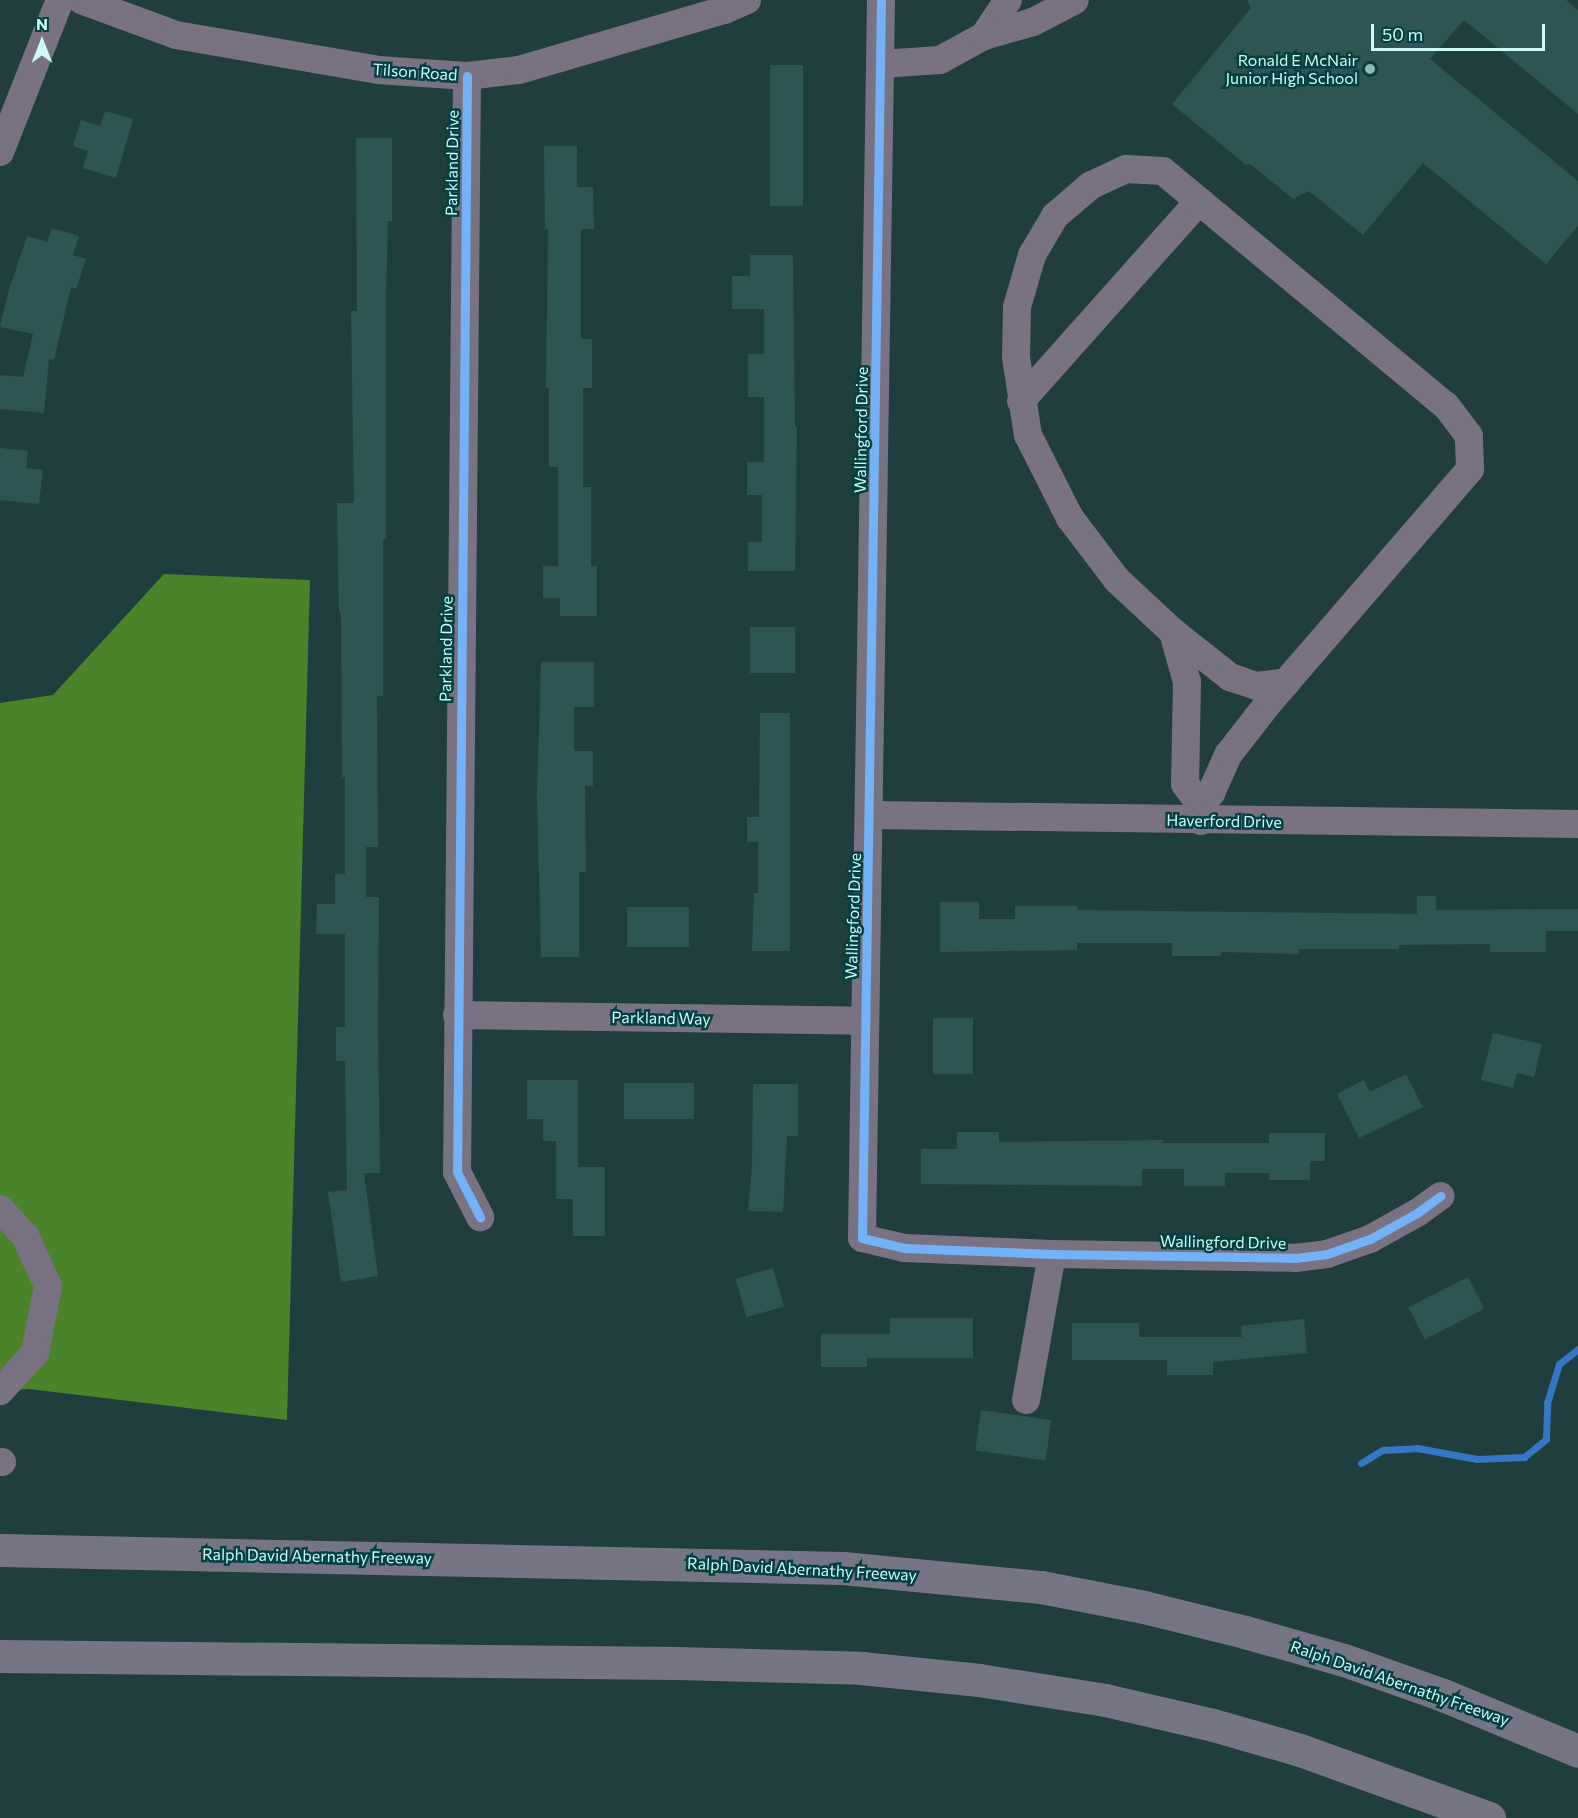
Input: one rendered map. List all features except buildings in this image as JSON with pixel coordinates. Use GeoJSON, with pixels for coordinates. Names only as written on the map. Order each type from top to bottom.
{"type":"FeatureCollection","features":[{"type":"Feature","properties":{"kind":"highway"},"geometry":{"type":"LineString","coordinates":[[0,1535],[75,1551]]}},
{"type":"Feature","properties":{"kind":"highway","name":"Ralph David Abernathy Freeway"},"geometry":{"type":"LineString","coordinates":[[0,1550],[831,1568],[1041,1587],[1144,1607],[1344,1660],[1443,1695],[1578,1751]]}},
{"type":"Feature","properties":{"kind":"highway"},"geometry":{"type":"LineString","coordinates":[[0,1656],[676,1663],[861,1668],[979,1680],[1105,1700],[1214,1725],[1300,1750],[1489,1818]]}},
{"type":"Feature","properties":{"kind":"street"},"geometry":{"type":"LineString","coordinates":[[0,152],[60,0]]}},
{"type":"Feature","properties":{"kind":"street","name":"Tilson Road"},"geometry":{"type":"LineString","coordinates":[[81,0],[176,35],[378,70],[467,76],[519,70],[724,10],[747,0]]}},
{"type":"Feature","properties":{"kind":"street","name":"Wallingford Drive"},"geometry":{"type":"LineString","coordinates":[[881,0],[862,1239],[904,1248],[1052,1254],[1295,1258],[1327,1254],[1370,1239],[1417,1214],[1440,1196]]}},
{"type":"Feature","properties":{"kind":"street"},"geometry":{"type":"LineString","coordinates":[[984,36],[1008,0]]}},
{"type":"Feature","properties":{"kind":"street"},"geometry":{"type":"LineString","coordinates":[[881,64],[940,60],[984,36],[1034,22],[1075,0]]}},
{"type":"Feature","properties":{"kind":"street","name":"Parkland Drive"},"geometry":{"type":"LineString","coordinates":[[467,76],[457,1172],[480,1217]]}},
{"type":"Feature","properties":{"kind":"street"},"geometry":{"type":"LineString","coordinates":[[1201,813],[1228,755],[1287,682],[1470,469],[1469,436],[1446,406],[1163,171],[1126,169],[1090,186],[1055,216],[1032,255],[1017,307],[1016,357],[1028,435],[1070,518],[1118,580],[1173,632],[1230,677],[1256,686],[1287,682]]}},
{"type":"Feature","properties":{"kind":"street"},"geometry":{"type":"LineString","coordinates":[[1021,401],[1199,201]]}},
{"type":"Feature","properties":{"kind":"street"},"geometry":{"type":"LineString","coordinates":[[1173,632],[1187,682],[1185,784],[1201,813]]}},
{"type":"Feature","properties":{"kind":"street","name":"Haverford Drive"},"geometry":{"type":"LineString","coordinates":[[870,815],[1201,813],[1578,825]]}},
{"type":"Feature","properties":{"kind":"street","name":"Parkland Way"},"geometry":{"type":"LineString","coordinates":[[457,1015],[865,1021]]}},
{"type":"Feature","properties":{"kind":"street"},"geometry":{"type":"LineString","coordinates":[[0,1209],[25,1236],[48,1286],[35,1353],[0,1391]]}},
{"type":"Feature","properties":{"kind":"street"},"geometry":{"type":"LineString","coordinates":[[1026,1400],[1052,1254]]}},
{"type":"Feature","properties":{"kind":"green space"},"geometry":{"type":"Polygon","coordinates":[[[164,574],[310,580],[287,1420],[29,1389],[0,1391],[0,703],[53,695],[164,574]]]}},
{"type":"Feature","properties":{"kind":"waterway"},"geometry":{"type":"LineString","coordinates":[[1361,1463],[1383,1450],[1417,1448],[1477,1459],[1524,1457],[1546,1439],[1547,1403],[1559,1364],[1578,1349]]}},
{"type":"Feature","properties":{"kind":"cycle path"},"geometry":{"type":"LineString","coordinates":[[881,0],[862,1238],[904,1248],[1052,1254],[1295,1258],[1327,1254],[1370,1239],[1417,1213],[1440,1196]]}},
{"type":"Feature","properties":{"kind":"cycle path"},"geometry":{"type":"LineString","coordinates":[[467,76],[457,1172],[480,1217]]}},
{"type":"Feature","properties":{"kind":"place","name":"Ronald E McNair Junior High School"},"geometry":{"type":"Point","coordinates":[1370,69]}}]}
